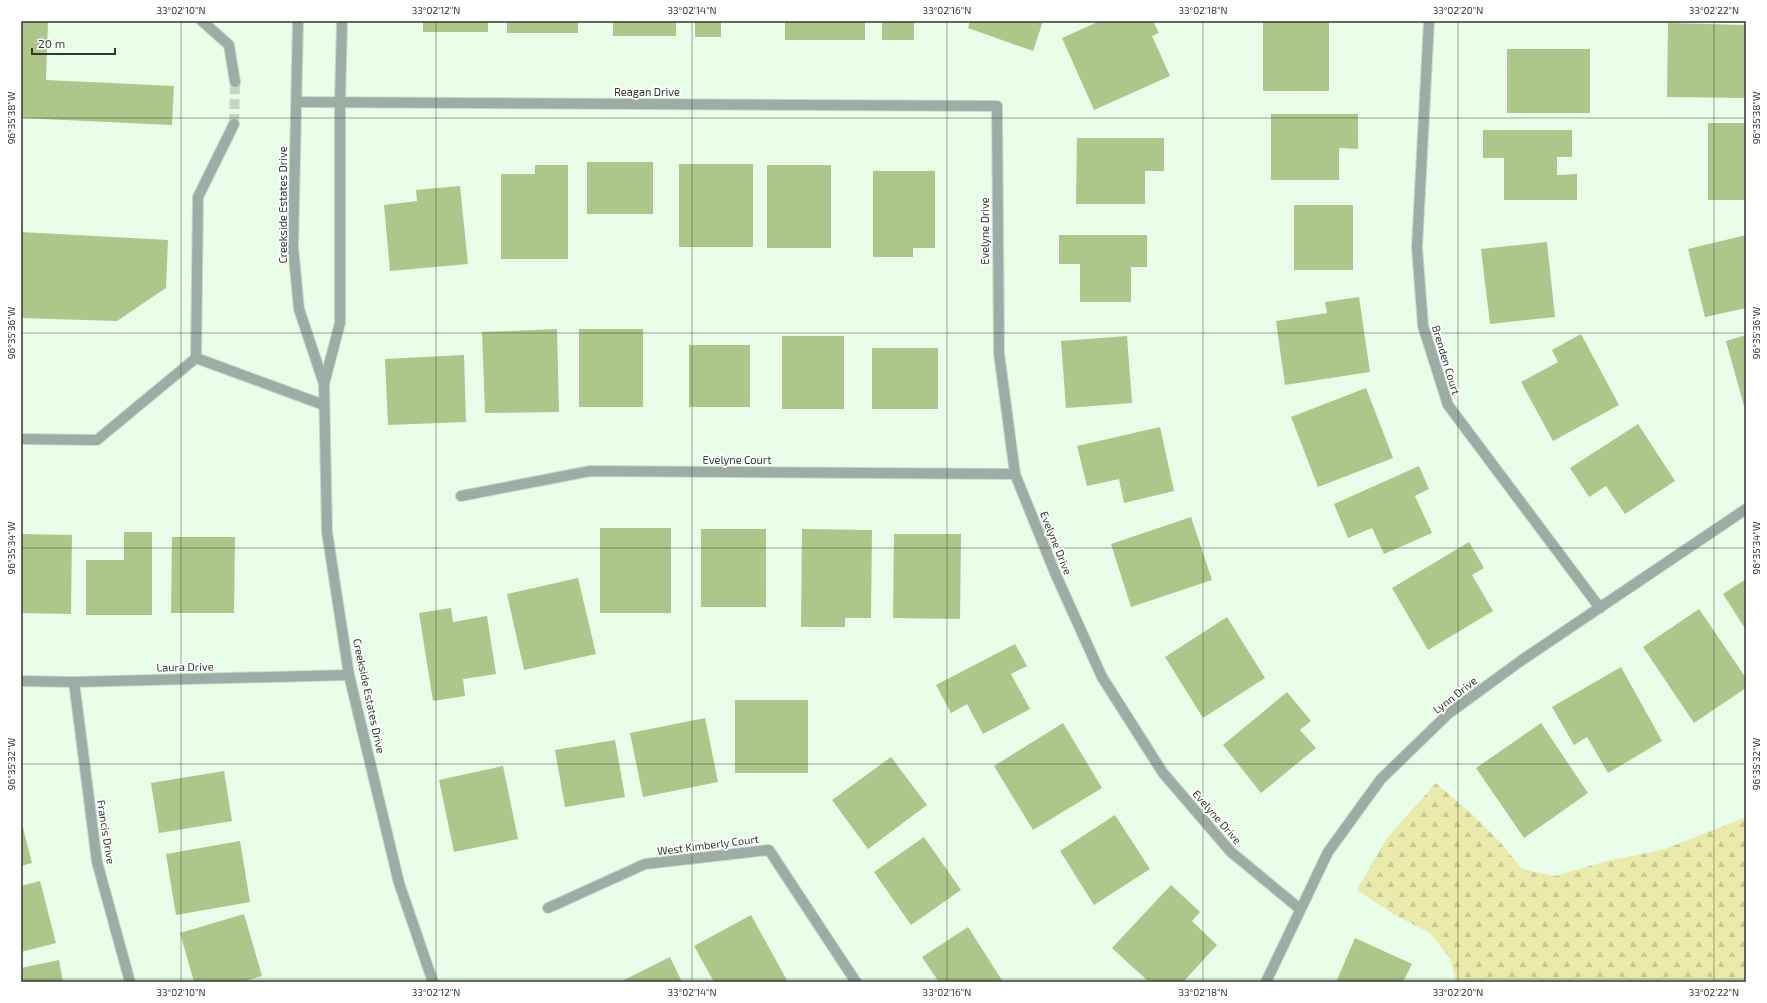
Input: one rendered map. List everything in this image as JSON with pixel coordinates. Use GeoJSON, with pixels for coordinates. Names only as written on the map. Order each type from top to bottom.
{"type":"FeatureCollection","features":[{"type":"Feature","properties":{"kind":"street"},"geometry":{"type":"LineString","coordinates":[[202,21],[229,46],[234,82]]}},
{"type":"Feature","properties":{"kind":"street","name":"Creekside Estates Drive"},"geometry":{"type":"LineString","coordinates":[[298,21],[293,247],[299,309],[324,384]]}},
{"type":"Feature","properties":{"kind":"street","name":"Creekside Estates Drive"},"geometry":{"type":"LineString","coordinates":[[342,21],[340,102],[340,323],[324,384],[327,532],[350,675],[399,882],[433,982]]}},
{"type":"Feature","properties":{"kind":"street","name":"Brenden Court"},"geometry":{"type":"LineString","coordinates":[[1429,21],[1417,247],[1423,326],[1448,405],[1600,608]]}},
{"type":"Feature","properties":{"kind":"street","name":"Reagan Drive"},"geometry":{"type":"LineString","coordinates":[[297,102],[997,106]]}},
{"type":"Feature","properties":{"kind":"street","name":"Evelyne Drive"},"geometry":{"type":"LineString","coordinates":[[997,106],[999,353],[1015,474],[1055,573],[1102,677],[1162,772],[1231,852],[1300,908]]}},
{"type":"Feature","properties":{"kind":"street"},"geometry":{"type":"LineString","coordinates":[[21,439],[96,440],[196,358],[198,197],[234,124]]}},
{"type":"Feature","properties":{"kind":"street"},"geometry":{"type":"LineString","coordinates":[[196,358],[324,405]]}},
{"type":"Feature","properties":{"kind":"street","name":"Evelyne Court"},"geometry":{"type":"LineString","coordinates":[[461,496],[590,471],[1015,474]]}},
{"type":"Feature","properties":{"kind":"street","name":"Lynn Drive"},"geometry":{"type":"LineString","coordinates":[[1266,982],[1328,852],[1381,779],[1448,714],[1522,660],[1746,509]]}},
{"type":"Feature","properties":{"kind":"street","name":"Laura Drive"},"geometry":{"type":"LineString","coordinates":[[21,681],[74,682],[350,675]]}},
{"type":"Feature","properties":{"kind":"street","name":"Francis Drive"},"geometry":{"type":"LineString","coordinates":[[74,682],[98,862],[130,982]]}},
{"type":"Feature","properties":{"kind":"street","name":"West Kimberly Court"},"geometry":{"type":"LineString","coordinates":[[548,908],[645,864],[769,850],[856,982]]}},
{"type":"Feature","properties":{"kind":"green space"},"geometry":{"type":"Polygon","coordinates":[[[1436,783],[1472,814],[1500,842],[1522,869],[1555,876],[1603,862],[1665,849],[1746,817],[1746,982],[1456,982],[1450,958],[1430,933],[1395,915],[1357,890],[1387,838],[1436,783]]]}},
{"type":"Feature","properties":{"kind":"building"},"geometry":{"type":"Polygon","coordinates":[[[21,21],[48,21],[46,80],[174,86],[172,125],[21,118],[21,21]]]}},
{"type":"Feature","properties":{"kind":"building"},"geometry":{"type":"Polygon","coordinates":[[[423,21],[488,21],[488,32],[423,32],[423,21]]]}},
{"type":"Feature","properties":{"kind":"building"},"geometry":{"type":"Polygon","coordinates":[[[507,21],[578,21],[578,33],[507,33],[507,21]]]}},
{"type":"Feature","properties":{"kind":"building"},"geometry":{"type":"Polygon","coordinates":[[[613,21],[676,21],[676,36],[613,36],[613,21]]]}},
{"type":"Feature","properties":{"kind":"building"},"geometry":{"type":"Polygon","coordinates":[[[695,21],[721,21],[721,37],[695,37],[695,21]]]}},
{"type":"Feature","properties":{"kind":"building"},"geometry":{"type":"Polygon","coordinates":[[[785,21],[865,21],[865,40],[785,40],[785,21]]]}},
{"type":"Feature","properties":{"kind":"building"},"geometry":{"type":"Polygon","coordinates":[[[882,21],[914,21],[914,40],[882,40],[882,21]]]}},
{"type":"Feature","properties":{"kind":"building"},"geometry":{"type":"Polygon","coordinates":[[[970,21],[1043,21],[1033,51],[968,28],[970,21]]]}},
{"type":"Feature","properties":{"kind":"building"},"geometry":{"type":"Polygon","coordinates":[[[1100,21],[1153,21],[1159,33],[1152,36],[1170,76],[1094,110],[1062,38],[1100,21]]]}},
{"type":"Feature","properties":{"kind":"building"},"geometry":{"type":"Polygon","coordinates":[[[1263,21],[1329,21],[1329,91],[1263,91],[1263,21]]]}},
{"type":"Feature","properties":{"kind":"building"},"geometry":{"type":"Polygon","coordinates":[[[1668,23],[1746,25],[1746,98],[1667,97],[1668,23]]]}},
{"type":"Feature","properties":{"kind":"building"},"geometry":{"type":"Polygon","coordinates":[[[1507,49],[1590,49],[1590,113],[1507,113],[1507,49]]]}},
{"type":"Feature","properties":{"kind":"building"},"geometry":{"type":"Polygon","coordinates":[[[1271,114],[1358,114],[1358,149],[1339,148],[1339,180],[1271,180],[1271,114]]]}},
{"type":"Feature","properties":{"kind":"building"},"geometry":{"type":"Polygon","coordinates":[[[1708,123],[1746,123],[1746,200],[1708,200],[1708,123]]]}},
{"type":"Feature","properties":{"kind":"building"},"geometry":{"type":"Polygon","coordinates":[[[1483,130],[1572,130],[1572,157],[1557,157],[1557,175],[1577,174],[1577,200],[1504,200],[1504,158],[1483,158],[1483,130]]]}},
{"type":"Feature","properties":{"kind":"building"},"geometry":{"type":"Polygon","coordinates":[[[1077,138],[1164,138],[1164,171],[1145,171],[1145,204],[1076,204],[1077,138]]]}},
{"type":"Feature","properties":{"kind":"building"},"geometry":{"type":"Polygon","coordinates":[[[587,162],[653,162],[653,214],[587,214],[587,162]]]}},
{"type":"Feature","properties":{"kind":"building"},"geometry":{"type":"Polygon","coordinates":[[[679,164],[753,164],[753,247],[679,247],[679,164]]]}},
{"type":"Feature","properties":{"kind":"building"},"geometry":{"type":"Polygon","coordinates":[[[535,165],[568,165],[568,259],[501,259],[501,174],[535,174],[535,165]]]}},
{"type":"Feature","properties":{"kind":"building"},"geometry":{"type":"Polygon","coordinates":[[[767,165],[831,165],[831,248],[767,248],[767,165]]]}},
{"type":"Feature","properties":{"kind":"building"},"geometry":{"type":"Polygon","coordinates":[[[873,171],[935,171],[935,248],[913,248],[913,257],[873,257],[873,171]]]}},
{"type":"Feature","properties":{"kind":"building"},"geometry":{"type":"Polygon","coordinates":[[[460,186],[468,264],[390,271],[384,205],[417,201],[416,190],[460,186]]]}},
{"type":"Feature","properties":{"kind":"building"},"geometry":{"type":"Polygon","coordinates":[[[1294,205],[1353,205],[1353,270],[1294,270],[1294,205]]]}},
{"type":"Feature","properties":{"kind":"building"},"geometry":{"type":"Polygon","coordinates":[[[21,232],[168,240],[166,288],[117,321],[21,318],[21,232]]]}},
{"type":"Feature","properties":{"kind":"building"},"geometry":{"type":"Polygon","coordinates":[[[1059,235],[1147,235],[1147,267],[1131,267],[1131,302],[1080,302],[1080,264],[1059,264],[1059,235]]]}},
{"type":"Feature","properties":{"kind":"building"},"geometry":{"type":"Polygon","coordinates":[[[1746,235],[1746,308],[1705,317],[1688,249],[1746,235]]]}},
{"type":"Feature","properties":{"kind":"building"},"geometry":{"type":"Polygon","coordinates":[[[1547,242],[1555,317],[1490,324],[1481,249],[1547,242]]]}},
{"type":"Feature","properties":{"kind":"building"},"geometry":{"type":"Polygon","coordinates":[[[1359,297],[1370,372],[1285,385],[1276,321],[1327,313],[1325,302],[1359,297]]]}},
{"type":"Feature","properties":{"kind":"building"},"geometry":{"type":"Polygon","coordinates":[[[557,329],[559,412],[485,413],[482,332],[557,329]]]}},
{"type":"Feature","properties":{"kind":"building"},"geometry":{"type":"Polygon","coordinates":[[[579,329],[643,329],[643,407],[579,407],[579,329]]]}},
{"type":"Feature","properties":{"kind":"building"},"geometry":{"type":"Polygon","coordinates":[[[1581,334],[1619,405],[1553,441],[1521,382],[1558,362],[1552,350],[1581,334]]]}},
{"type":"Feature","properties":{"kind":"building"},"geometry":{"type":"Polygon","coordinates":[[[1746,335],[1746,405],[1744,406],[1726,341],[1746,335]]]}},
{"type":"Feature","properties":{"kind":"building"},"geometry":{"type":"Polygon","coordinates":[[[782,336],[844,336],[844,409],[782,409],[782,336]]]}},
{"type":"Feature","properties":{"kind":"building"},"geometry":{"type":"Polygon","coordinates":[[[1127,336],[1132,403],[1066,408],[1061,341],[1127,336]]]}},
{"type":"Feature","properties":{"kind":"building"},"geometry":{"type":"Polygon","coordinates":[[[689,345],[750,345],[750,407],[689,407],[689,345]]]}},
{"type":"Feature","properties":{"kind":"building"},"geometry":{"type":"Polygon","coordinates":[[[872,348],[938,348],[938,409],[872,409],[872,348]]]}},
{"type":"Feature","properties":{"kind":"building"},"geometry":{"type":"Polygon","coordinates":[[[464,355],[466,422],[388,425],[385,359],[464,355]]]}},
{"type":"Feature","properties":{"kind":"building"},"geometry":{"type":"Polygon","coordinates":[[[1366,388],[1393,458],[1318,487],[1291,417],[1366,388]]]}},
{"type":"Feature","properties":{"kind":"building"},"geometry":{"type":"Polygon","coordinates":[[[1638,424],[1675,481],[1625,514],[1606,486],[1589,497],[1570,468],[1638,424]]]}},
{"type":"Feature","properties":{"kind":"building"},"geometry":{"type":"Polygon","coordinates":[[[1160,427],[1174,491],[1124,503],[1119,479],[1087,486],[1077,446],[1160,427]]]}},
{"type":"Feature","properties":{"kind":"building"},"geometry":{"type":"Polygon","coordinates":[[[1419,466],[1429,489],[1415,496],[1432,533],[1384,554],[1372,528],[1348,538],[1334,504],[1419,466]]]}},
{"type":"Feature","properties":{"kind":"building"},"geometry":{"type":"Polygon","coordinates":[[[1191,517],[1212,580],[1131,607],[1111,544],[1191,517]]]}},
{"type":"Feature","properties":{"kind":"building"},"geometry":{"type":"Polygon","coordinates":[[[600,528],[671,528],[671,613],[600,613],[600,528]]]}},
{"type":"Feature","properties":{"kind":"building"},"geometry":{"type":"Polygon","coordinates":[[[701,529],[766,529],[766,607],[701,607],[701,529]]]}},
{"type":"Feature","properties":{"kind":"building"},"geometry":{"type":"Polygon","coordinates":[[[802,529],[872,530],[871,618],[845,618],[845,627],[801,627],[802,529]]]}},
{"type":"Feature","properties":{"kind":"building"},"geometry":{"type":"Polygon","coordinates":[[[124,532],[152,532],[152,615],[86,615],[86,560],[124,560],[124,532]]]}},
{"type":"Feature","properties":{"kind":"building"},"geometry":{"type":"Polygon","coordinates":[[[21,534],[72,535],[71,614],[21,613],[21,534]]]}},
{"type":"Feature","properties":{"kind":"building"},"geometry":{"type":"Polygon","coordinates":[[[894,534],[961,534],[960,619],[893,618],[894,534]]]}},
{"type":"Feature","properties":{"kind":"building"},"geometry":{"type":"Polygon","coordinates":[[[172,537],[235,537],[234,613],[171,613],[172,537]]]}},
{"type":"Feature","properties":{"kind":"building"},"geometry":{"type":"Polygon","coordinates":[[[1469,542],[1484,568],[1472,575],[1493,611],[1428,650],[1392,588],[1469,542]]]}},
{"type":"Feature","properties":{"kind":"building"},"geometry":{"type":"Polygon","coordinates":[[[578,578],[596,654],[524,670],[507,594],[578,578]]]}},
{"type":"Feature","properties":{"kind":"building"},"geometry":{"type":"Polygon","coordinates":[[[1746,579],[1746,630],[1723,594],[1746,579]]]}},
{"type":"Feature","properties":{"kind":"building"},"geometry":{"type":"Polygon","coordinates":[[[451,608],[453,622],[487,616],[496,674],[463,679],[465,696],[433,701],[419,613],[451,608]]]}},
{"type":"Feature","properties":{"kind":"building"},"geometry":{"type":"Polygon","coordinates":[[[1699,609],[1746,678],[1746,688],[1694,723],[1643,647],[1699,609]]]}},
{"type":"Feature","properties":{"kind":"building"},"geometry":{"type":"Polygon","coordinates":[[[1227,617],[1265,678],[1203,718],[1165,657],[1227,617]]]}},
{"type":"Feature","properties":{"kind":"building"},"geometry":{"type":"Polygon","coordinates":[[[1015,644],[1027,666],[1011,674],[1030,709],[983,734],[967,704],[951,713],[936,685],[1015,644]]]}},
{"type":"Feature","properties":{"kind":"building"},"geometry":{"type":"Polygon","coordinates":[[[1621,667],[1662,741],[1608,773],[1587,737],[1574,745],[1552,707],[1621,667]]]}},
{"type":"Feature","properties":{"kind":"building"},"geometry":{"type":"Polygon","coordinates":[[[1287,692],[1311,721],[1300,730],[1316,748],[1261,793],[1223,745],[1287,692]]]}},
{"type":"Feature","properties":{"kind":"building"},"geometry":{"type":"Polygon","coordinates":[[[735,700],[808,700],[808,773],[735,773],[735,700]]]}},
{"type":"Feature","properties":{"kind":"building"},"geometry":{"type":"Polygon","coordinates":[[[705,718],[718,782],[643,797],[630,733],[705,718]]]}},
{"type":"Feature","properties":{"kind":"building"},"geometry":{"type":"Polygon","coordinates":[[[1063,723],[1102,788],[1033,830],[994,766],[1063,723]]]}},
{"type":"Feature","properties":{"kind":"building"},"geometry":{"type":"Polygon","coordinates":[[[1541,723],[1588,793],[1524,838],[1476,768],[1541,723]]]}},
{"type":"Feature","properties":{"kind":"building"},"geometry":{"type":"Polygon","coordinates":[[[615,740],[625,797],[565,807],[555,750],[615,740]]]}},
{"type":"Feature","properties":{"kind":"building"},"geometry":{"type":"Polygon","coordinates":[[[891,757],[927,805],[868,849],[832,800],[891,757]]]}},
{"type":"Feature","properties":{"kind":"building"},"geometry":{"type":"Polygon","coordinates":[[[503,766],[518,839],[454,852],[439,780],[503,766]]]}},
{"type":"Feature","properties":{"kind":"building"},"geometry":{"type":"Polygon","coordinates":[[[224,771],[232,821],[159,833],[151,783],[224,771]]]}},
{"type":"Feature","properties":{"kind":"building"},"geometry":{"type":"Polygon","coordinates":[[[1115,815],[1150,869],[1094,905],[1060,851],[1115,815]]]}},
{"type":"Feature","properties":{"kind":"building"},"geometry":{"type":"Polygon","coordinates":[[[21,820],[32,863],[21,866],[21,820]]]}},
{"type":"Feature","properties":{"kind":"building"},"geometry":{"type":"Polygon","coordinates":[[[924,837],[961,890],[911,925],[874,872],[924,837]]]}},
{"type":"Feature","properties":{"kind":"building"},"geometry":{"type":"Polygon","coordinates":[[[240,841],[250,902],[176,915],[166,854],[240,841]]]}},
{"type":"Feature","properties":{"kind":"building"},"geometry":{"type":"Polygon","coordinates":[[[40,881],[56,943],[21,952],[21,886],[40,881]]]}},
{"type":"Feature","properties":{"kind":"building"},"geometry":{"type":"Polygon","coordinates":[[[1171,885],[1200,912],[1192,921],[1217,945],[1183,982],[1149,982],[1112,948],[1171,885]]]}},
{"type":"Feature","properties":{"kind":"building"},"geometry":{"type":"Polygon","coordinates":[[[244,914],[262,976],[241,982],[194,982],[180,933],[244,914]]]}},
{"type":"Feature","properties":{"kind":"building"},"geometry":{"type":"Polygon","coordinates":[[[751,915],[788,982],[714,982],[694,946],[751,915]]]}},
{"type":"Feature","properties":{"kind":"building"},"geometry":{"type":"Polygon","coordinates":[[[968,927],[1003,982],[939,982],[922,957],[968,927]]]}},
{"type":"Feature","properties":{"kind":"building"},"geometry":{"type":"Polygon","coordinates":[[[1355,938],[1412,964],[1403,982],[1336,982],[1355,938]]]}},
{"type":"Feature","properties":{"kind":"building"},"geometry":{"type":"Polygon","coordinates":[[[670,957],[682,982],[620,982],[670,957]]]}},
{"type":"Feature","properties":{"kind":"building"},"geometry":{"type":"Polygon","coordinates":[[[59,960],[63,982],[21,982],[21,968],[59,960]]]}},
{"type":"Feature","properties":{"kind":"tunnel"},"geometry":{"type":"LineString","coordinates":[[234,124],[235,82]]}}]}
